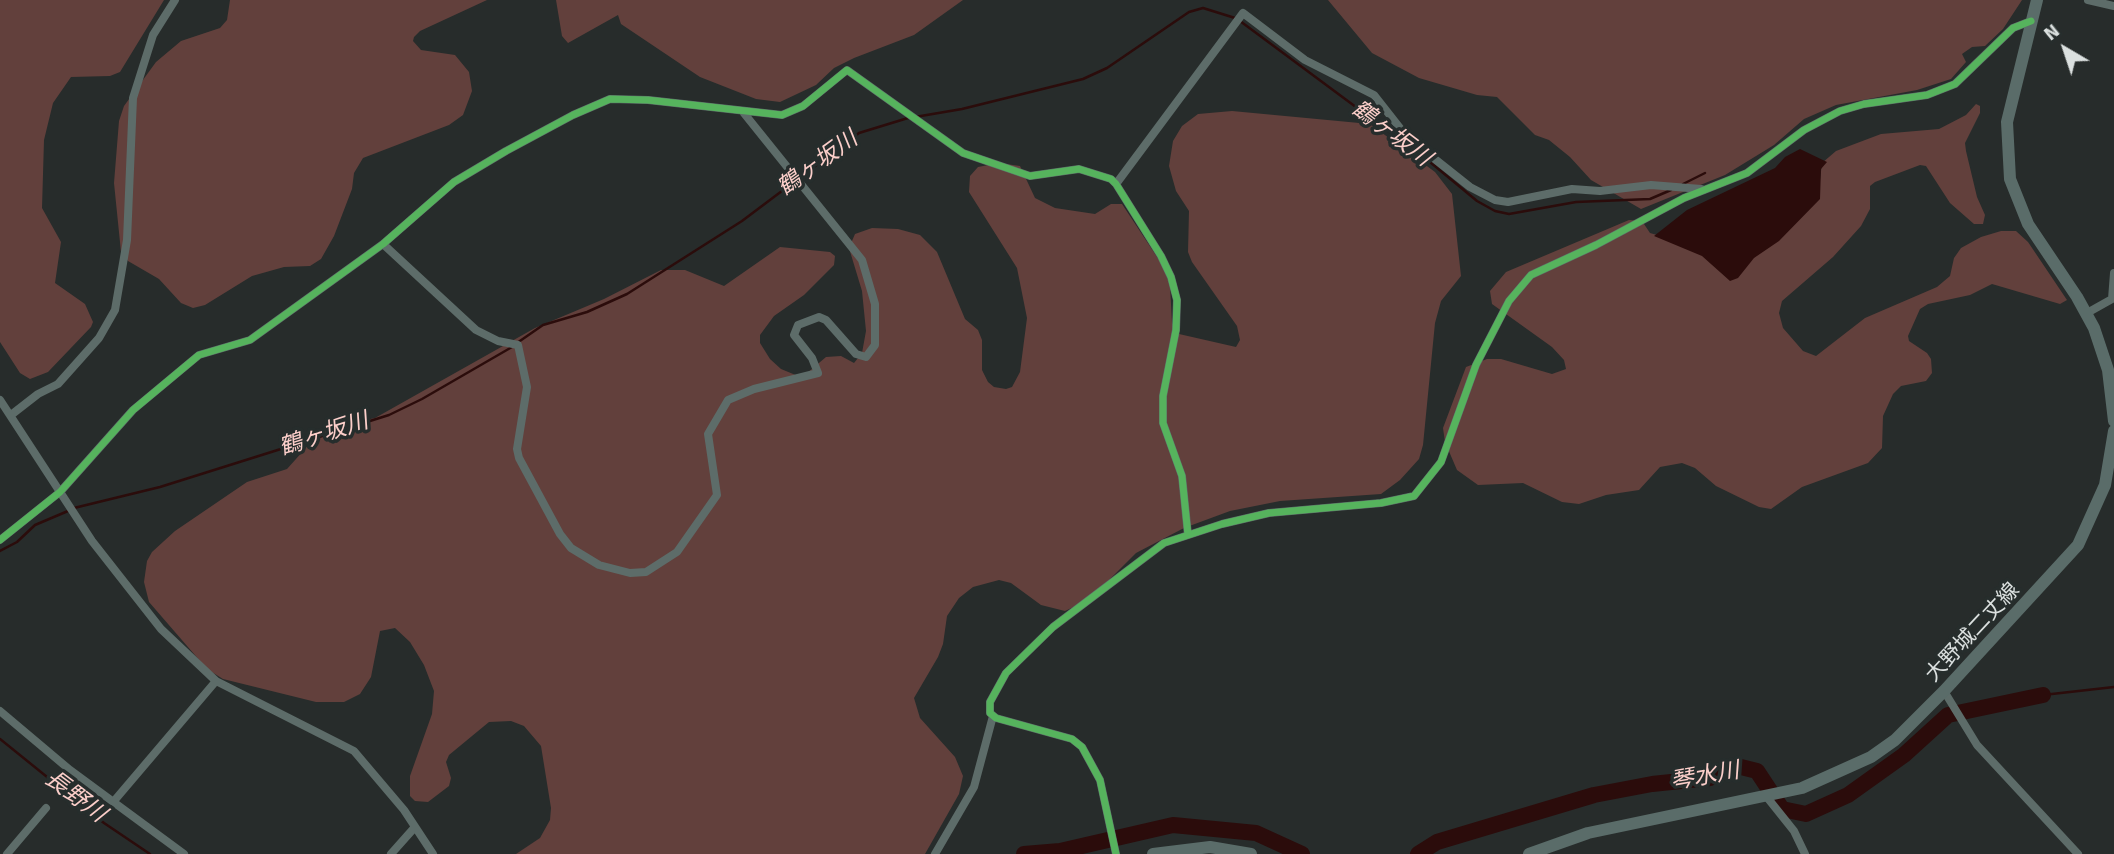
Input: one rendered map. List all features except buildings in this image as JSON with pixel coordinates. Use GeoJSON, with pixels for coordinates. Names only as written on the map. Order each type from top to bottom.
{"type":"FeatureCollection","features":[{"type":"Feature","properties":{"kind":"main road"},"geometry":{"type":"LineString","coordinates":[[2037,0],[2007,122],[2010,179],[2028,224],[2087,313],[2108,370],[2114,421]]}},
{"type":"Feature","properties":{"kind":"main road","name":"大野城二丈線"},"geometry":{"type":"LineString","coordinates":[[1766,796],[1827,780],[1871,757],[1895,740],[1944,691],[2078,545],[2111,470],[2114,431]]}},
{"type":"Feature","properties":{"kind":"main road"},"geometry":{"type":"LineString","coordinates":[[1529,854],[1588,833],[1766,796]]}},
{"type":"Feature","properties":{"kind":"main road"},"geometry":{"type":"LineString","coordinates":[[1153,854],[1210,847],[1251,854]]}},
{"type":"Feature","properties":{"kind":"street"},"geometry":{"type":"LineString","coordinates":[[10,415],[38,394],[58,384],[99,338],[115,310],[127,240],[133,98],[153,35],[175,0]]}},
{"type":"Feature","properties":{"kind":"street"},"geometry":{"type":"LineString","coordinates":[[2088,0],[2114,6]]}},
{"type":"Feature","properties":{"kind":"street"},"geometry":{"type":"LineString","coordinates":[[1116,184],[1243,13],[1305,60],[1374,95],[1407,137],[1470,187],[1495,200],[1508,202],[1572,189],[1600,191],[1651,185],[1706,190]]}},
{"type":"Feature","properties":{"kind":"street"},"geometry":{"type":"LineString","coordinates":[[1115,849],[1100,780],[1082,747],[1072,739],[993,716],[988,708],[1000,681],[1053,627],[1164,543],[1188,534],[1269,513],[1381,502],[1414,496],[1441,462],[1476,365],[1522,283],[1549,264],[1596,245],[1660,209],[1760,166],[1804,130],[1840,111],[1864,104],[1927,95],[1955,85],[2013,28],[2031,21]]}},
{"type":"Feature","properties":{"kind":"street"},"geometry":{"type":"LineString","coordinates":[[0,540],[60,492],[133,410],[199,355],[250,340],[383,244],[454,181],[573,114],[603,102],[648,100],[743,112],[790,113],[803,106],[847,70],[918,124],[963,153],[1030,176],[1079,169],[1111,178],[1116,184],[1161,256],[1171,277],[1177,300],[1176,330],[1163,396],[1163,423],[1182,476],[1188,534]]}},
{"type":"Feature","properties":{"kind":"street"},"geometry":{"type":"LineString","coordinates":[[383,244],[476,330],[498,341],[518,345],[527,387],[517,449],[519,458],[560,534],[571,548],[599,565],[630,573],[646,572],[677,552],[717,495],[708,434],[728,400],[754,389],[818,373],[812,358],[794,335],[798,325],[819,317],[841,335],[856,354],[866,357],[872,354],[876,330],[874,304],[862,260],[743,112]]}},
{"type":"Feature","properties":{"kind":"street"},"geometry":{"type":"LineString","coordinates":[[2087,313],[2113,299],[2114,273]]}},
{"type":"Feature","properties":{"kind":"street"},"geometry":{"type":"LineString","coordinates":[[0,400],[128,590],[161,629],[216,681],[354,751],[381,781],[433,854]]}},
{"type":"Feature","properties":{"kind":"street"},"geometry":{"type":"LineString","coordinates":[[114,801],[216,681]]}},
{"type":"Feature","properties":{"kind":"street"},"geometry":{"type":"LineString","coordinates":[[1944,691],[1977,745],[2078,854]]}},
{"type":"Feature","properties":{"kind":"street"},"geometry":{"type":"LineString","coordinates":[[0,711],[71,770],[184,854]]}},
{"type":"Feature","properties":{"kind":"street"},"geometry":{"type":"LineString","coordinates":[[935,854],[974,787],[993,716]]}},
{"type":"Feature","properties":{"kind":"street"},"geometry":{"type":"LineString","coordinates":[[1766,796],[1794,831],[1805,854]]}},
{"type":"Feature","properties":{"kind":"street"},"geometry":{"type":"LineString","coordinates":[[8,854],[46,808]]}},
{"type":"Feature","properties":{"kind":"street"},"geometry":{"type":"LineString","coordinates":[[391,854],[415,827]]}},
{"type":"Feature","properties":{"kind":"shaded area"},"geometry":{"type":"Polygon","coordinates":[[[0,0],[164,0],[120,72],[110,76],[71,77],[53,103],[44,140],[42,208],[61,242],[55,283],[85,304],[93,322],[48,372],[30,379],[20,373],[0,342],[0,0]]]}},
{"type":"Feature","properties":{"kind":"shaded area"},"geometry":{"type":"Polygon","coordinates":[[[230,0],[487,0],[420,31],[413,41],[421,50],[455,55],[469,72],[472,91],[463,115],[449,125],[363,158],[354,173],[352,189],[334,236],[321,259],[310,266],[284,267],[252,276],[205,305],[193,308],[181,303],[159,279],[128,261],[121,252],[114,183],[119,121],[124,106],[156,62],[181,41],[220,28],[227,20],[230,0]]]}},
{"type":"Feature","properties":{"kind":"shaded area"},"geometry":{"type":"Polygon","coordinates":[[[556,0],[963,0],[914,35],[834,68],[816,85],[780,102],[756,99],[700,77],[621,24],[618,15],[568,43],[562,36],[556,0]]]}},
{"type":"Feature","properties":{"kind":"shaded area"},"geometry":{"type":"Polygon","coordinates":[[[1328,0],[2022,0],[2003,29],[1985,46],[1972,47],[1962,54],[1966,62],[1951,79],[1917,90],[1836,105],[1804,119],[1774,145],[1725,175],[1641,209],[1591,180],[1570,157],[1549,140],[1535,135],[1497,97],[1477,95],[1419,78],[1372,53],[1328,0]]]}},
{"type":"Feature","properties":{"kind":"shaded area"},"geometry":{"type":"Polygon","coordinates":[[[1976,104],[1980,106],[1980,113],[1965,143],[1977,197],[1985,215],[1983,224],[1974,224],[1950,203],[1926,166],[1920,165],[1875,182],[1870,186],[1870,209],[1861,226],[1833,257],[1782,301],[1779,313],[1783,328],[1803,351],[1816,356],[1865,318],[1937,287],[1950,276],[1954,258],[1961,248],[1981,237],[2001,231],[2016,231],[2028,242],[2067,300],[2060,304],[1992,284],[1970,295],[1928,304],[1920,309],[1908,336],[1909,341],[1927,353],[1931,359],[1932,373],[1926,381],[1901,386],[1893,394],[1883,416],[1882,448],[1868,463],[1802,487],[1771,509],[1759,507],[1716,486],[1695,468],[1682,463],[1660,467],[1639,490],[1606,495],[1579,504],[1562,502],[1523,483],[1478,485],[1457,470],[1445,442],[1443,428],[1466,367],[1487,359],[1501,359],[1552,374],[1566,369],[1564,360],[1552,347],[1492,304],[1490,291],[1506,272],[1629,220],[1642,221],[1650,233],[1664,237],[1819,188],[1822,163],[1836,151],[1881,134],[1939,129],[1966,115],[1976,104]]]}},
{"type":"Feature","properties":{"kind":"shaded area"},"geometry":{"type":"Polygon","coordinates":[[[1232,111],[1370,124],[1435,172],[1452,194],[1461,276],[1441,301],[1435,323],[1423,445],[1419,459],[1400,480],[1381,494],[1280,501],[1230,511],[1184,528],[1136,553],[1109,580],[1078,605],[1065,611],[1041,605],[1011,583],[999,580],[973,587],[959,598],[947,616],[938,657],[914,698],[920,718],[955,757],[963,776],[959,794],[925,854],[516,854],[540,838],[550,820],[551,808],[541,746],[524,726],[511,721],[489,722],[449,755],[446,762],[451,778],[449,786],[428,802],[415,801],[410,796],[410,776],[432,714],[434,691],[424,665],[410,642],[395,628],[380,631],[371,677],[360,694],[344,702],[316,702],[223,679],[207,669],[149,602],[144,582],[147,561],[152,552],[175,531],[247,482],[287,469],[322,430],[375,418],[535,328],[604,299],[661,270],[685,270],[724,286],[780,247],[830,252],[835,256],[834,265],[804,295],[774,316],[760,335],[760,343],[770,359],[781,369],[798,376],[806,374],[826,357],[841,356],[854,363],[862,353],[866,331],[862,291],[849,248],[855,234],[872,228],[898,229],[920,235],[937,252],[965,319],[978,330],[982,340],[982,370],[988,382],[994,387],[1012,387],[1020,372],[1027,318],[1017,268],[969,192],[970,176],[978,167],[999,163],[1020,166],[1035,198],[1055,208],[1095,214],[1111,204],[1122,204],[1163,266],[1170,285],[1172,323],[1179,334],[1236,347],[1240,340],[1237,326],[1192,262],[1188,252],[1189,211],[1176,191],[1169,166],[1173,141],[1182,126],[1198,114],[1232,111]]]}},
{"type":"Feature","properties":{"kind":"shaded area"},"geometry":{"type":"Polygon","coordinates":[[[1800,149],[1827,162],[1821,169],[1820,199],[1779,241],[1754,258],[1738,278],[1730,281],[1702,256],[1654,236],[1687,210],[1775,168],[1785,157],[1800,149]]]}},
{"type":"Feature","properties":{"kind":"waterway","name":"鶴ヶ坂川"},"geometry":{"type":"LineString","coordinates":[[915,117],[962,109],[1083,79],[1107,68],[1189,12],[1203,8],[1235,18]]}},
{"type":"Feature","properties":{"kind":"waterway","name":"鶴ヶ坂川"},"geometry":{"type":"LineString","coordinates":[[1240,21],[1430,162],[1477,201],[1495,211],[1509,214],[1576,202],[1650,199],[1671,190]]}},
{"type":"Feature","properties":{"kind":"waterway","name":"鶴ヶ坂川"},"geometry":{"type":"LineString","coordinates":[[517,343],[543,325],[587,312],[627,294],[742,221],[859,133],[908,118]]}},
{"type":"Feature","properties":{"kind":"waterway","name":"鶴ヶ坂川"},"geometry":{"type":"LineString","coordinates":[[1683,184],[1705,173]]}},
{"type":"Feature","properties":{"kind":"waterway","name":"鶴ヶ坂川"},"geometry":{"type":"LineString","coordinates":[[74,508],[160,487],[389,415],[512,347]]}},
{"type":"Feature","properties":{"kind":"waterway","name":"鶴ヶ坂川"},"geometry":{"type":"LineString","coordinates":[[0,551],[17,542],[35,525],[68,511]]}},
{"type":"Feature","properties":{"kind":"waterway","name":"琴水川"},"geometry":{"type":"LineString","coordinates":[[2043,695],[2114,687]]}},
{"type":"Feature","properties":{"kind":"waterway","name":"琴水川"},"geometry":{"type":"LineString","coordinates":[[1418,854],[1437,842],[1594,795],[1652,784],[1710,778],[1737,766],[1757,771],[1782,809],[1806,814],[1848,795],[1904,755],[1948,715],[2043,695]]}},
{"type":"Feature","properties":{"kind":"waterway","name":"長野川"},"geometry":{"type":"LineString","coordinates":[[0,739],[104,823],[150,854]]}},
{"type":"Feature","properties":{"kind":"waterway","name":"琴水川"},"geometry":{"type":"LineString","coordinates":[[1024,854],[1060,851],[1173,825],[1256,833],[1302,854]]}},
{"type":"Feature","properties":{"kind":"cycle path"},"geometry":{"type":"LineString","coordinates":[[1116,854],[1100,780],[1082,747],[1072,739],[996,718],[990,713],[990,702],[1006,673],[1053,627],[1164,543],[1222,524],[1269,513],[1381,503],[1414,496],[1441,462],[1476,365],[1509,301],[1531,275],[1596,245],[1684,198],[1747,173],[1804,130],[1840,111],[1864,104],[1927,95],[1955,84],[2013,28],[2031,21]]}},
{"type":"Feature","properties":{"kind":"cycle path"},"geometry":{"type":"LineString","coordinates":[[0,540],[60,492],[133,410],[199,355],[250,340],[383,244],[454,182],[506,151],[573,115],[610,99],[648,100],[782,115],[803,106],[847,70],[963,153],[1030,176],[1079,169],[1111,179],[1116,184],[1161,256],[1171,277],[1177,300],[1176,330],[1163,396],[1163,423],[1182,476],[1188,535]]}}]}
